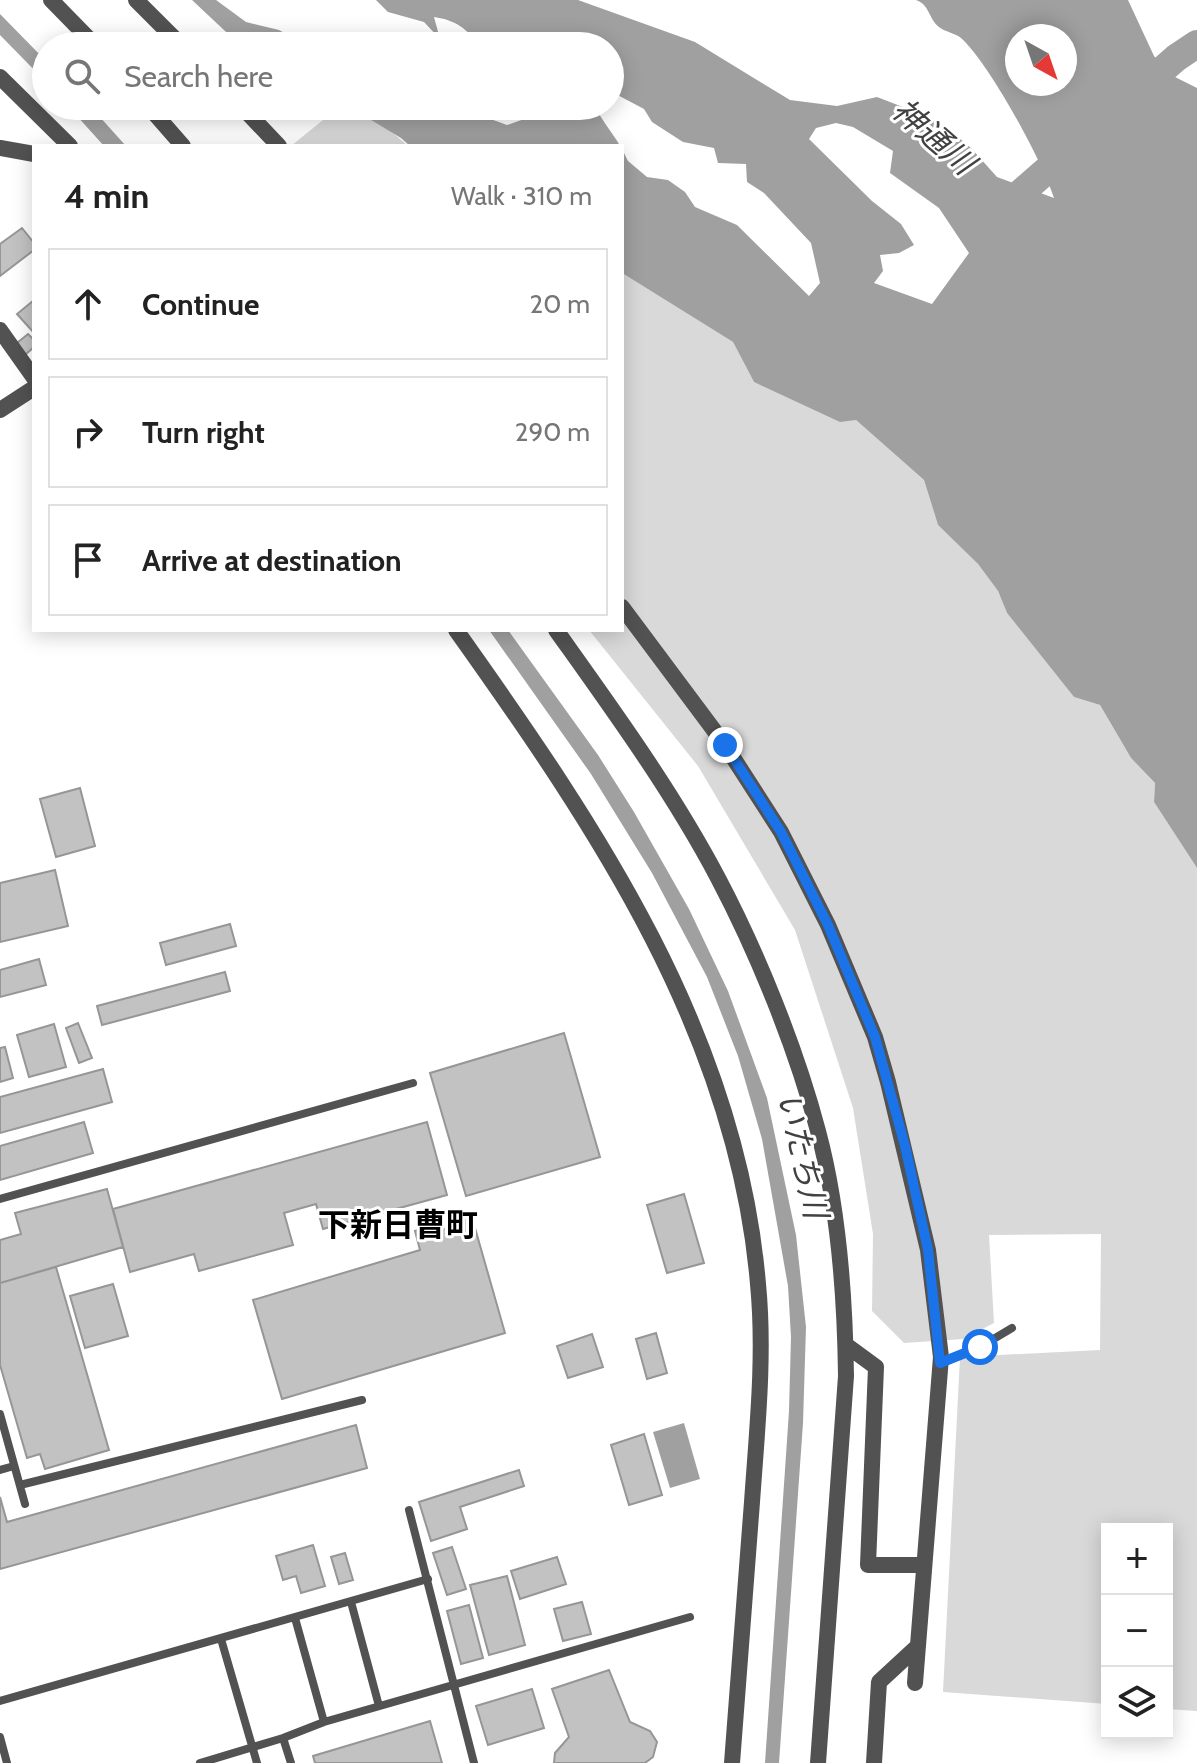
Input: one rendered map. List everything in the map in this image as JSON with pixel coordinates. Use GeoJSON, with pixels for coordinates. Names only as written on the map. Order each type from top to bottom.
{"type":"FeatureCollection","features":[{"type":"Feature","properties":{"kind":"street"},"geometry":{"type":"LineString","coordinates":[[51,0],[82,32]]}},
{"type":"Feature","properties":{"kind":"street"},"geometry":{"type":"LineString","coordinates":[[136,0],[168,32]]}},
{"type":"Feature","properties":{"kind":"street"},"geometry":{"type":"LineString","coordinates":[[0,77],[32,109]]}},
{"type":"Feature","properties":{"kind":"street"},"geometry":{"type":"LineString","coordinates":[[44,120],[68,144]]}},
{"type":"Feature","properties":{"kind":"street"},"geometry":{"type":"LineString","coordinates":[[160,120],[181,144]]}},
{"type":"Feature","properties":{"kind":"street"},"geometry":{"type":"LineString","coordinates":[[254,120],[277,144]]}},
{"type":"Feature","properties":{"kind":"street"},"geometry":{"type":"LineString","coordinates":[[0,148],[32,154]]}},
{"type":"Feature","properties":{"kind":"street"},"geometry":{"type":"LineString","coordinates":[[0,330],[32,375]]}},
{"type":"Feature","properties":{"kind":"street"},"geometry":{"type":"LineString","coordinates":[[0,410],[32,389]]}},
{"type":"Feature","properties":{"kind":"street"},"geometry":{"type":"LineString","coordinates":[[624,610],[725,745],[781,832],[828,925],[875,1037],[928,1250],[940,1363],[915,1683]]}},
{"type":"Feature","properties":{"kind":"street"},"geometry":{"type":"LineString","coordinates":[[457,632],[590,824],[661,951],[695,1025],[735,1147],[748,1207],[759,1284],[760,1363],[732,1763]]}},
{"type":"Feature","properties":{"kind":"street"},"geometry":{"type":"LineString","coordinates":[[557,632],[676,805],[718,878],[763,975],[803,1080],[819,1133],[838,1239],[846,1345],[818,1763]]}},
{"type":"Feature","properties":{"kind":"street"},"geometry":{"type":"LineString","coordinates":[[846,1345],[876,1367],[868,1565],[924,1565]]}},
{"type":"Feature","properties":{"kind":"street"},"geometry":{"type":"LineString","coordinates":[[874,1763],[879,1682],[918,1646]]}},
{"type":"Feature","properties":{"kind":"lane"},"geometry":{"type":"LineString","coordinates":[[0,1199],[413,1083]]}},
{"type":"Feature","properties":{"kind":"lane"},"geometry":{"type":"LineString","coordinates":[[940,1363],[980,1347],[1012,1328]]}},
{"type":"Feature","properties":{"kind":"lane"},"geometry":{"type":"LineString","coordinates":[[20,1485],[362,1400]]}},
{"type":"Feature","properties":{"kind":"lane"},"geometry":{"type":"LineString","coordinates":[[0,1414],[25,1504]]}},
{"type":"Feature","properties":{"kind":"lane"},"geometry":{"type":"LineString","coordinates":[[0,1470],[14,1466]]}},
{"type":"Feature","properties":{"kind":"lane"},"geometry":{"type":"LineString","coordinates":[[409,1510],[474,1763]]}},
{"type":"Feature","properties":{"kind":"lane"},"geometry":{"type":"LineString","coordinates":[[0,1701],[428,1579]]}},
{"type":"Feature","properties":{"kind":"lane"},"geometry":{"type":"LineString","coordinates":[[351,1602],[379,1706]]}},
{"type":"Feature","properties":{"kind":"lane"},"geometry":{"type":"LineString","coordinates":[[200,1763],[324,1722],[690,1617]]}},
{"type":"Feature","properties":{"kind":"lane"},"geometry":{"type":"LineString","coordinates":[[295,1618],[324,1722]]}},
{"type":"Feature","properties":{"kind":"lane"},"geometry":{"type":"LineString","coordinates":[[221,1639],[257,1763]]}},
{"type":"Feature","properties":{"kind":"lane"},"geometry":{"type":"LineString","coordinates":[[0,1737],[7,1763]]}},
{"type":"Feature","properties":{"kind":"lane"},"geometry":{"type":"LineString","coordinates":[[283,1738],[291,1763]]}},
{"type":"Feature","properties":{"kind":"shaded area"},"geometry":{"type":"Polygon","coordinates":[[[323,120],[375,120],[406,144],[293,144],[323,120]]]}},
{"type":"Feature","properties":{"kind":"shaded area"},"geometry":{"type":"Polygon","coordinates":[[[624,274],[733,342],[754,382],[856,420],[924,480],[938,525],[978,564],[998,591],[1007,613],[1074,697],[1100,705],[1131,758],[1155,783],[1154,802],[1197,868],[1197,1711],[1173,1709],[1173,1523],[1101,1523],[1101,1704],[943,1692],[960,1357],[1100,1350],[1101,1234],[989,1235],[994,1323],[963,1339],[904,1343],[872,1311],[873,1234],[853,1108],[795,930],[698,766],[591,632],[624,632],[624,274]]]}},
{"type":"Feature","properties":{"kind":"water"},"geometry":{"type":"Polygon","coordinates":[[[192,0],[216,0],[246,22],[283,32],[226,32],[192,0]]]}},
{"type":"Feature","properties":{"kind":"water","name":"神通川"},"geometry":{"type":"Polygon","coordinates":[[[376,0],[578,0],[695,42],[790,100],[837,106],[877,97],[939,121],[971,148],[997,177],[1054,198],[1027,138],[986,68],[961,38],[939,27],[924,5],[916,0],[1128,0],[1154,56],[1167,73],[1197,88],[1197,868],[1154,802],[1155,783],[1131,758],[1100,705],[1074,697],[1007,613],[998,591],[978,564],[938,525],[924,480],[856,420],[840,422],[754,382],[733,342],[624,274],[624,153],[628,161],[647,177],[668,180],[685,192],[695,207],[737,225],[809,296],[820,283],[811,243],[764,193],[747,182],[746,164],[718,163],[714,148],[683,142],[652,122],[644,109],[624,98],[624,32],[468,32],[449,20],[434,17],[438,32],[433,32],[424,22],[388,12],[376,0]],[[836,123],[816,128],[809,139],[872,201],[901,224],[914,245],[899,253],[880,255],[883,271],[874,283],[932,304],[969,253],[939,208],[890,173],[893,151],[853,127],[836,123]]]}},
{"type":"Feature","properties":{"kind":"water"},"geometry":{"type":"Polygon","coordinates":[[[0,14],[32,47],[32,68],[0,35],[0,14]]]}},
{"type":"Feature","properties":{"kind":"water"},"geometry":{"type":"Polygon","coordinates":[[[81,120],[103,120],[124,144],[102,144],[81,120]]]}},
{"type":"Feature","properties":{"kind":"water"},"geometry":{"type":"Polygon","coordinates":[[[371,120],[493,120],[507,125],[521,120],[603,120],[619,144],[408,144],[371,120]]]}},
{"type":"Feature","properties":{"kind":"water","name":"いたち川"},"geometry":{"type":"Polygon","coordinates":[[[490,632],[509,632],[598,755],[634,812],[689,909],[728,991],[767,1098],[796,1235],[806,1327],[803,1423],[779,1763],[765,1763],[789,1411],[791,1337],[788,1286],[762,1139],[738,1056],[707,977],[652,873],[591,774],[490,632]]]}},
{"type":"Feature","properties":{"kind":"water"},"geometry":{"type":"Polygon","coordinates":[[[684,1423],[700,1479],[670,1488],[653,1432],[684,1423]]]}},
{"type":"Feature","properties":{"kind":"building"},"geometry":{"type":"Polygon","coordinates":[[[22,228],[32,240],[32,252],[0,276],[0,244],[22,228]]]}},
{"type":"Feature","properties":{"kind":"building"},"geometry":{"type":"Polygon","coordinates":[[[32,302],[32,331],[17,314],[32,302]]]}},
{"type":"Feature","properties":{"kind":"building"},"geometry":{"type":"Polygon","coordinates":[[[28,334],[32,338],[32,349],[25,355],[17,343],[28,334]]]}},
{"type":"Feature","properties":{"kind":"building"},"geometry":{"type":"Polygon","coordinates":[[[80,788],[95,846],[56,857],[40,799],[80,788]]]}},
{"type":"Feature","properties":{"kind":"building"},"geometry":{"type":"Polygon","coordinates":[[[55,870],[68,926],[0,942],[0,883],[55,870]]]}},
{"type":"Feature","properties":{"kind":"building"},"geometry":{"type":"Polygon","coordinates":[[[230,924],[236,946],[166,965],[160,943],[230,924]]]}},
{"type":"Feature","properties":{"kind":"building"},"geometry":{"type":"Polygon","coordinates":[[[39,959],[46,985],[0,997],[0,970],[39,959]]]}},
{"type":"Feature","properties":{"kind":"building"},"geometry":{"type":"Polygon","coordinates":[[[225,972],[230,991],[102,1025],[97,1006],[225,972]]]}},
{"type":"Feature","properties":{"kind":"building"},"geometry":{"type":"Polygon","coordinates":[[[78,1023],[92,1058],[79,1063],[66,1028],[78,1023]]]}},
{"type":"Feature","properties":{"kind":"building"},"geometry":{"type":"Polygon","coordinates":[[[54,1024],[66,1067],[29,1077],[17,1035],[54,1024]]]}},
{"type":"Feature","properties":{"kind":"building"},"geometry":{"type":"Polygon","coordinates":[[[564,1033],[600,1157],[466,1196],[430,1073],[564,1033]]]}},
{"type":"Feature","properties":{"kind":"building"},"geometry":{"type":"Polygon","coordinates":[[[5,1047],[13,1078],[0,1082],[0,1048],[5,1047]]]}},
{"type":"Feature","properties":{"kind":"building"},"geometry":{"type":"Polygon","coordinates":[[[103,1069],[112,1102],[0,1133],[0,1097],[103,1069]]]}},
{"type":"Feature","properties":{"kind":"building"},"geometry":{"type":"Polygon","coordinates":[[[84,1122],[93,1153],[0,1180],[0,1146],[84,1122]]]}},
{"type":"Feature","properties":{"kind":"building"},"geometry":{"type":"Polygon","coordinates":[[[427,1122],[447,1195],[323,1229],[316,1204],[284,1213],[293,1245],[199,1271],[194,1254],[130,1272],[113,1209],[427,1122]]]}},
{"type":"Feature","properties":{"kind":"building"},"geometry":{"type":"Polygon","coordinates":[[[107,1189],[123,1247],[0,1283],[0,1240],[21,1234],[15,1213],[107,1189]]]}},
{"type":"Feature","properties":{"kind":"building"},"geometry":{"type":"Polygon","coordinates":[[[684,1194],[704,1263],[667,1273],[647,1205],[684,1194]]]}},
{"type":"Feature","properties":{"kind":"building"},"geometry":{"type":"Polygon","coordinates":[[[471,1214],[505,1333],[282,1399],[253,1300],[420,1250],[415,1231],[471,1214]]]}},
{"type":"Feature","properties":{"kind":"building"},"geometry":{"type":"Polygon","coordinates":[[[56,1267],[109,1450],[45,1469],[40,1454],[27,1458],[0,1365],[0,1283],[56,1267]]]}},
{"type":"Feature","properties":{"kind":"building"},"geometry":{"type":"Polygon","coordinates":[[[113,1284],[128,1336],[85,1348],[70,1296],[113,1284]]]}},
{"type":"Feature","properties":{"kind":"building"},"geometry":{"type":"Polygon","coordinates":[[[656,1333],[667,1373],[647,1379],[636,1339],[656,1333]]]}},
{"type":"Feature","properties":{"kind":"building"},"geometry":{"type":"Polygon","coordinates":[[[592,1334],[603,1367],[568,1378],[557,1346],[592,1334]]]}},
{"type":"Feature","properties":{"kind":"building"},"geometry":{"type":"Polygon","coordinates":[[[356,1425],[367,1468],[0,1569],[0,1497],[7,1522],[356,1425]]]}},
{"type":"Feature","properties":{"kind":"building"},"geometry":{"type":"Polygon","coordinates":[[[644,1434],[662,1495],[629,1505],[611,1445],[644,1434]]]}},
{"type":"Feature","properties":{"kind":"building"},"geometry":{"type":"Polygon","coordinates":[[[519,1470],[524,1486],[460,1507],[467,1529],[431,1541],[419,1502],[519,1470]]]}},
{"type":"Feature","properties":{"kind":"building"},"geometry":{"type":"Polygon","coordinates":[[[313,1545],[325,1586],[301,1593],[296,1576],[283,1580],[276,1556],[313,1545]]]}},
{"type":"Feature","properties":{"kind":"building"},"geometry":{"type":"Polygon","coordinates":[[[452,1547],[466,1589],[447,1595],[433,1553],[452,1547]]]}},
{"type":"Feature","properties":{"kind":"building"},"geometry":{"type":"Polygon","coordinates":[[[345,1553],[353,1580],[339,1584],[331,1557],[345,1553]]]}},
{"type":"Feature","properties":{"kind":"building"},"geometry":{"type":"Polygon","coordinates":[[[557,1557],[566,1584],[520,1599],[511,1571],[557,1557]]]}},
{"type":"Feature","properties":{"kind":"building"},"geometry":{"type":"Polygon","coordinates":[[[507,1576],[525,1645],[489,1655],[470,1585],[507,1576]]]}},
{"type":"Feature","properties":{"kind":"building"},"geometry":{"type":"Polygon","coordinates":[[[582,1602],[591,1634],[563,1641],[554,1609],[582,1602]]]}},
{"type":"Feature","properties":{"kind":"building"},"geometry":{"type":"Polygon","coordinates":[[[469,1605],[483,1658],[461,1664],[447,1611],[469,1605]]]}},
{"type":"Feature","properties":{"kind":"building"},"geometry":{"type":"Polygon","coordinates":[[[609,1670],[630,1722],[650,1731],[657,1742],[653,1757],[645,1763],[554,1763],[555,1753],[569,1737],[552,1689],[609,1670]]]}},
{"type":"Feature","properties":{"kind":"building"},"geometry":{"type":"Polygon","coordinates":[[[532,1689],[544,1728],[488,1745],[476,1706],[532,1689]]]}},
{"type":"Feature","properties":{"kind":"building"},"geometry":{"type":"Polygon","coordinates":[[[430,1721],[442,1763],[315,1763],[313,1756],[430,1721]]]}},
{"type":"Feature","properties":{"kind":"waterway"},"geometry":{"type":"LineString","coordinates":[[1135,94],[1197,44]]}},
{"type":"Feature","properties":{"kind":"waterway"},"geometry":{"type":"LineString","coordinates":[[999,212],[1070,150]]}},
{"type":"Feature","properties":{"kind":"district","name":"下新日曹町"},"geometry":{"type":"Point","coordinates":[398,1224]}},
{"type":"Feature","properties":{"kind":"route"},"geometry":{"type":"LineString","coordinates":[[725,745],[781,832],[828,925],[875,1037],[905,1146],[928,1250],[940,1363],[980,1347]]}}]}
